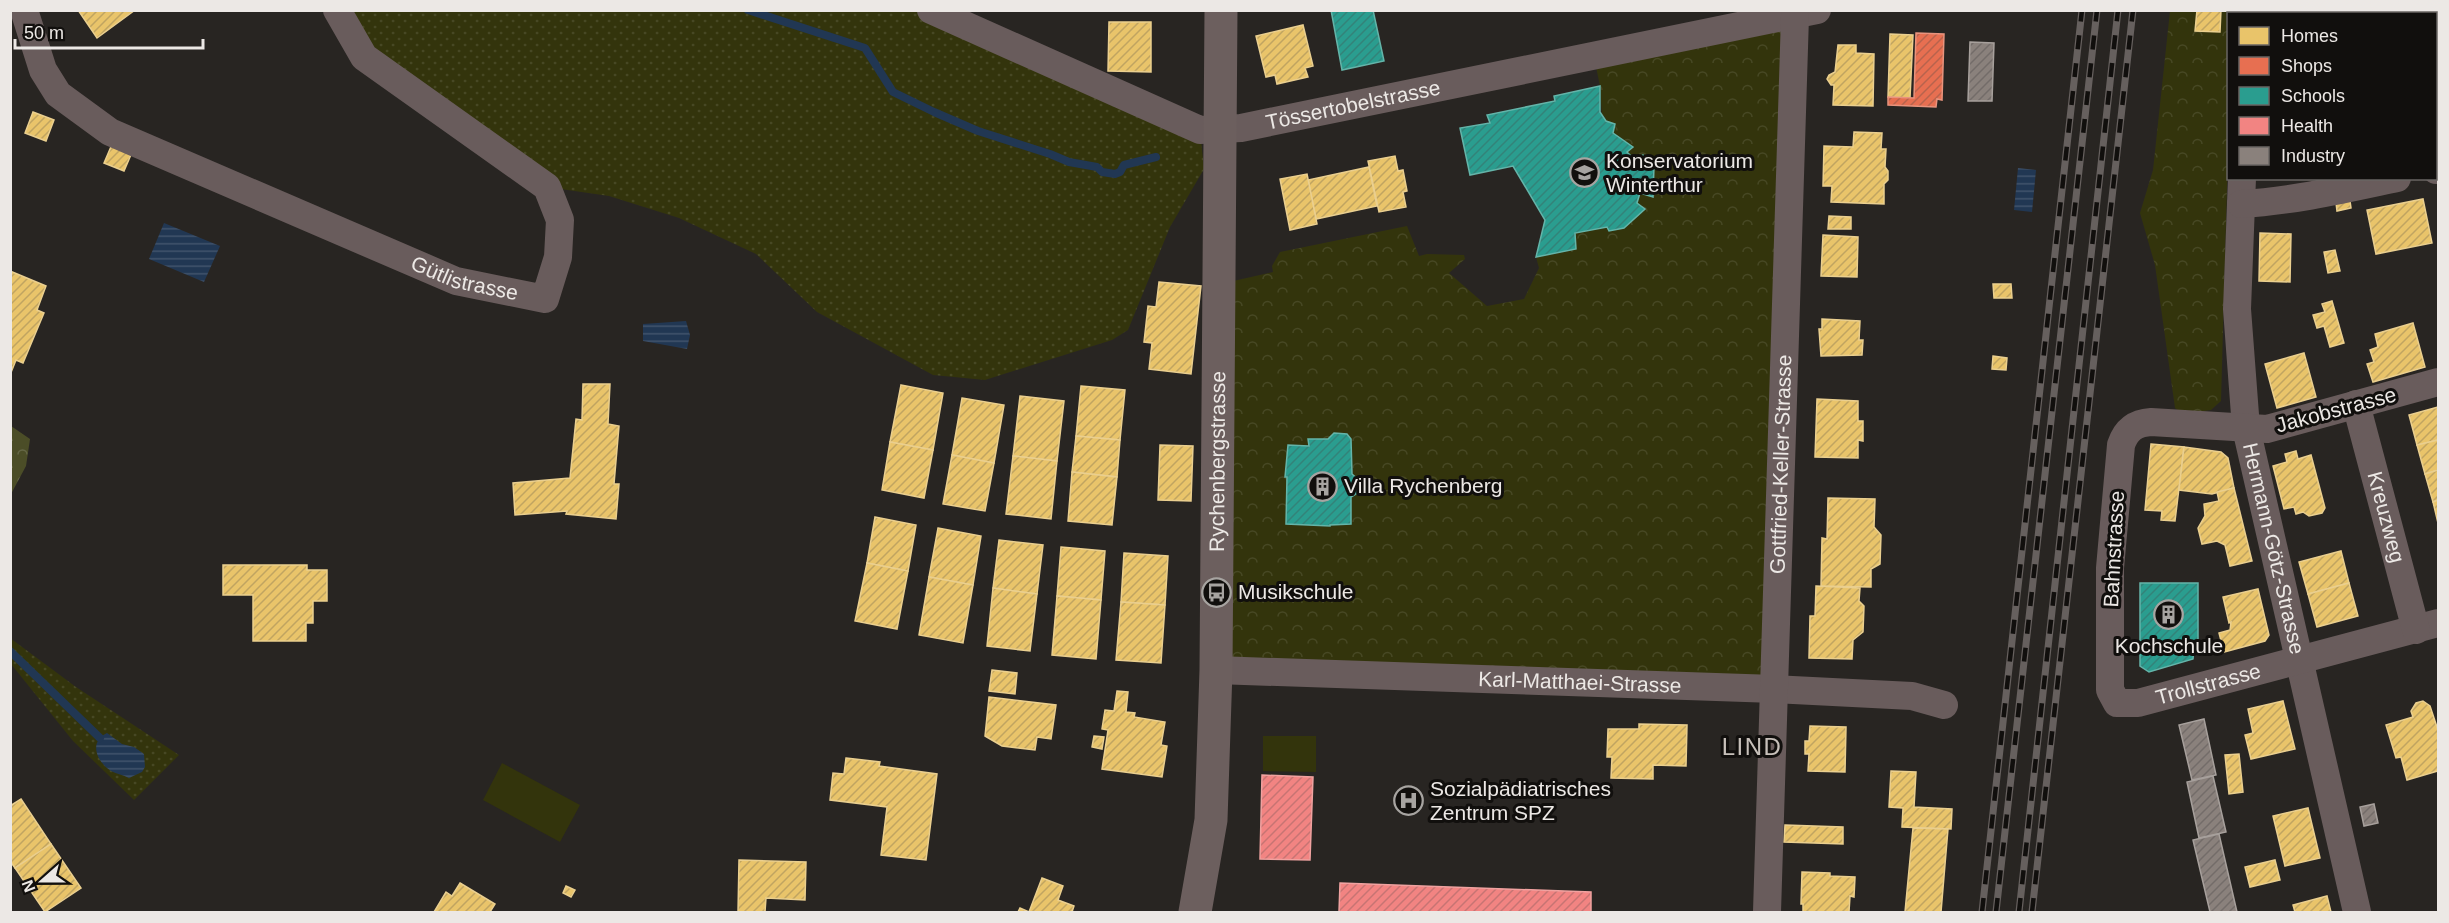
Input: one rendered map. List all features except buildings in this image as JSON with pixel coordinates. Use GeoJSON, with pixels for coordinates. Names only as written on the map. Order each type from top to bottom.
{"type":"FeatureCollection","features":[{"type":"Feature","properties":{"kind":"street","name":"Gütlistrasse"},"geometry":{"type":"LineString","coordinates":[[24,10],[43,70],[58,94],[110,132],[456,281],[545,299],[558,257],[560,220],[548,187],[364,57],[337,10]]}},
{"type":"Feature","properties":{"kind":"street","name":"Tössertobelstrasse"},"geometry":{"type":"LineString","coordinates":[[931,10],[1200,130],[1221,130],[1806,13]]}},
{"type":"Feature","properties":{"kind":"street","name":"Rychenbergstrasse"},"geometry":{"type":"LineString","coordinates":[[1195,912],[1211,820],[1216,670],[1221,10]]}},
{"type":"Feature","properties":{"kind":"street","name":"Gottfried-Keller-Strasse"},"geometry":{"type":"LineString","coordinates":[[1767,912],[1806,13]]}},
{"type":"Feature","properties":{"kind":"street"},"geometry":{"type":"LineString","coordinates":[[2242,191],[2308,196],[2387,180]]}},
{"type":"Feature","properties":{"kind":"street","name":"Hermann-Götz-Strasse"},"geometry":{"type":"LineString","coordinates":[[2242,191],[2237,309],[2246,428],[2357,912]]}},
{"type":"Feature","properties":{"kind":"street","name":"Jakobstrasse"},"geometry":{"type":"LineString","coordinates":[[2160,422],[2267,429],[2439,382]]}},
{"type":"Feature","properties":{"kind":"street","name":"Kreuzweg"},"geometry":{"type":"LineString","coordinates":[[2356,404],[2427,627]]}},
{"type":"Feature","properties":{"kind":"street","name":"Bahnstrasse"},"geometry":{"type":"LineString","coordinates":[[2117,703],[2110,690],[2110,568],[2121,445],[2123,437],[2134,425],[2160,422]]}},
{"type":"Feature","properties":{"kind":"street","name":"Trollstrasse"},"geometry":{"type":"LineString","coordinates":[[2117,703],[2138,703],[2301,662],[2427,627]]}},
{"type":"Feature","properties":{"kind":"street","name":"Karl-Matthaei-Strasse"},"geometry":{"type":"LineString","coordinates":[[1216,670],[1775,689],[1912,696],[1944,705]]}},
{"type":"Feature","properties":{"kind":"green space"},"geometry":{"type":"Polygon","coordinates":[[[337,11],[931,11],[1200,130],[1204,169],[1170,227],[1128,330],[1112,340],[985,380],[933,375],[817,312],[756,254],[679,218],[609,196],[547,187],[364,57],[337,11]]]}},
{"type":"Feature","properties":{"kind":"green space"},"geometry":{"type":"Polygon","coordinates":[[[2170,11],[2235,11],[2227,12],[2227,180],[2221,401],[2211,410],[2183,414],[2175,408],[2155,265],[2140,213],[2153,170],[2170,11]]]}},
{"type":"Feature","properties":{"kind":"green space"},"geometry":{"type":"Polygon","coordinates":[[[1795,16],[1775,689],[1216,670],[1220,284],[1273,272],[1272,266],[1280,252],[1407,226],[1419,256],[1427,254],[1464,255],[1465,259],[1449,273],[1487,306],[1524,299],[1539,268],[1536,257],[1576,249],[1575,233],[1607,227],[1609,231],[1624,228],[1640,193],[1653,197],[1654,167],[1648,168],[1643,155],[1634,159],[1627,152],[1633,147],[1613,133],[1615,124],[1606,121],[1602,116],[1600,86],[1594,57],[1795,16]]]}},
{"type":"Feature","properties":{"kind":"green space"},"geometry":{"type":"Polygon","coordinates":[[[11,426],[30,439],[26,466],[11,494],[11,426]]]}},
{"type":"Feature","properties":{"kind":"green space"},"geometry":{"type":"Polygon","coordinates":[[[10,638],[76,687],[179,755],[134,800],[73,741],[11,664],[10,638]]]}},
{"type":"Feature","properties":{"kind":"green space"},"geometry":{"type":"Polygon","coordinates":[[[1263,736],[1316,736],[1316,772],[1263,771],[1263,736]]]}},
{"type":"Feature","properties":{"kind":"green space"},"geometry":{"type":"Polygon","coordinates":[[[502,763],[580,805],[560,842],[483,800],[502,763]]]}},
{"type":"Feature","properties":{"kind":"water"},"geometry":{"type":"Polygon","coordinates":[[[2018,168],[2036,170],[2032,212],[2014,210],[2018,168]]]}},
{"type":"Feature","properties":{"kind":"water"},"geometry":{"type":"Polygon","coordinates":[[[164,223],[220,246],[204,282],[149,259],[164,223]]]}},
{"type":"Feature","properties":{"kind":"water"},"geometry":{"type":"Polygon","coordinates":[[[686,321],[690,335],[687,349],[643,341],[643,324],[686,321]]]}},
{"type":"Feature","properties":{"kind":"water"},"geometry":{"type":"Polygon","coordinates":[[[107,733],[122,744],[134,747],[144,754],[145,767],[142,772],[129,778],[111,771],[102,763],[96,747],[101,737],[107,733]]]}},
{"type":"Feature","properties":{"kind":"waterway"},"geometry":{"type":"LineString","coordinates":[[748,10],[865,48],[893,92],[978,131],[1069,162],[1097,167],[1102,172],[1115,174],[1120,172],[1124,165],[1156,157]]}},
{"type":"Feature","properties":{"kind":"waterway"},"geometry":{"type":"LineString","coordinates":[[10,651],[100,738]]}},
{"type":"Feature","properties":{"kind":"railway"},"geometry":{"type":"LineString","coordinates":[[1982,912],[2082,10]]}},
{"type":"Feature","properties":{"kind":"railway"},"geometry":{"type":"LineString","coordinates":[[1996,912],[2097,10]]}},
{"type":"Feature","properties":{"kind":"railway"},"geometry":{"type":"LineString","coordinates":[[2019,912],[2118,10]]}},
{"type":"Feature","properties":{"kind":"railway"},"geometry":{"type":"LineString","coordinates":[[2032,912],[2133,10]]}},
{"type":"Feature","properties":{"kind":"place","name":"Konservatorium Winterthur"},"geometry":{"type":"Point","coordinates":[1585,173]}},
{"type":"Feature","properties":{"kind":"place","name":"Villa Rychenberg"},"geometry":{"type":"Point","coordinates":[1323,486]}},
{"type":"Feature","properties":{"kind":"place","name":"Musikschule"},"geometry":{"type":"Point","coordinates":[1217,592]}},
{"type":"Feature","properties":{"kind":"place","name":"Kochschule"},"geometry":{"type":"Point","coordinates":[2169,615]}},
{"type":"Feature","properties":{"kind":"place","name":"Sozialpädiatrisches Zentrum SPZ"},"geometry":{"type":"Point","coordinates":[1409,801]}},
{"type":"Feature","properties":{"kind":"district","name":"LIND"},"geometry":{"type":"Point","coordinates":[1752,747]}}]}
